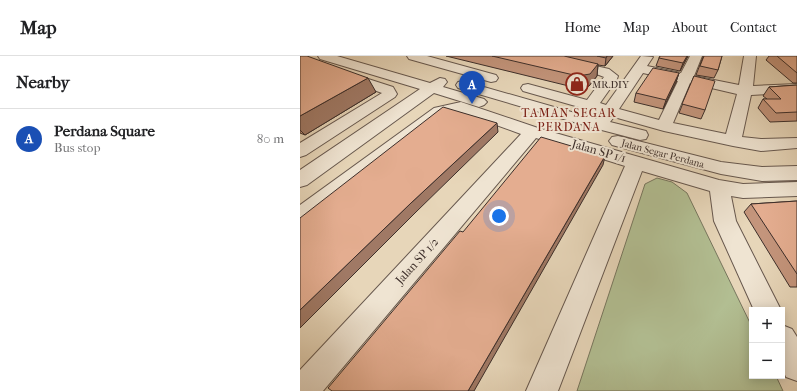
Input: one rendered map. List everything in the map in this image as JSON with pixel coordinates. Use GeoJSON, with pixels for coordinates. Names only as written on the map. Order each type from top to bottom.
{"type":"FeatureCollection","features":[{"type":"Feature","properties":{"kind":"street","name":"Jalan Segar Perdana"},"geometry":{"type":"LineString","coordinates":[[360,56],[438,84],[721,168],[762,174],[797,173]]}},
{"type":"Feature","properties":{"kind":"street"},"geometry":{"type":"LineString","coordinates":[[413,56],[443,59],[510,83],[590,106],[612,108],[628,116],[664,126],[733,141],[761,145],[797,143]]}},
{"type":"Feature","properties":{"kind":"street"},"geometry":{"type":"LineString","coordinates":[[535,56],[604,72],[611,76],[590,106]]}},
{"type":"Feature","properties":{"kind":"street"},"geometry":{"type":"LineString","coordinates":[[570,56],[596,59],[638,70],[686,78],[746,91],[797,88]]}},
{"type":"Feature","properties":{"kind":"street"},"geometry":{"type":"LineString","coordinates":[[596,130],[647,56]]}},
{"type":"Feature","properties":{"kind":"street"},"geometry":{"type":"LineString","coordinates":[[664,126],[696,56]]}},
{"type":"Feature","properties":{"kind":"street"},"geometry":{"type":"LineString","coordinates":[[733,141],[746,91],[750,56]]}},
{"type":"Feature","properties":{"kind":"street","name":"Jalan Segar Perdana"},"geometry":{"type":"LineString","coordinates":[[319,60],[438,84]]}},
{"type":"Feature","properties":{"kind":"street"},"geometry":{"type":"LineString","coordinates":[[300,151],[390,94],[388,90],[319,60]]}},
{"type":"Feature","properties":{"kind":"street"},"geometry":{"type":"LineString","coordinates":[[300,180],[438,84]]}},
{"type":"Feature","properties":{"kind":"street","name":"Jalan SP 1/1"},"geometry":{"type":"LineString","coordinates":[[300,216],[438,111],[461,107],[532,132],[719,188],[743,191],[797,189]]}},
{"type":"Feature","properties":{"kind":"street"},"geometry":{"type":"LineString","coordinates":[[350,120],[373,129]]}},
{"type":"Feature","properties":{"kind":"street","name":"Jalan Segar Perdana"},"geometry":{"type":"LineString","coordinates":[[596,130],[752,159],[797,158]]}},
{"type":"Feature","properties":{"kind":"street","name":"Jalan SP 1/2"},"geometry":{"type":"LineString","coordinates":[[302,391],[532,132]]}},
{"type":"Feature","properties":{"kind":"street"},"geometry":{"type":"LineString","coordinates":[[542,391],[636,162]]}},
{"type":"Feature","properties":{"kind":"street"},"geometry":{"type":"LineString","coordinates":[[719,188],[725,221],[767,307]]}},
{"type":"Feature","properties":{"kind":"green space"},"geometry":{"type":"Polygon","coordinates":[[[657,178],[672,182],[687,193],[749,321],[749,379],[777,379],[783,391],[577,391],[645,184],[657,178]]]}},
{"type":"Feature","properties":{"kind":"building"},"geometry":{"type":"Polygon","coordinates":[[[300,56],[307,56],[368,78],[300,116],[300,56]]]}},
{"type":"Feature","properties":{"kind":"building"},"geometry":{"type":"Polygon","coordinates":[[[492,56],[564,56],[598,64],[590,74],[578,76],[492,56]]]}},
{"type":"Feature","properties":{"kind":"building"},"geometry":{"type":"Polygon","coordinates":[[[660,56],[687,56],[683,63],[659,58],[660,56]]]}},
{"type":"Feature","properties":{"kind":"building"},"geometry":{"type":"Polygon","coordinates":[[[704,56],[722,56],[718,70],[700,66],[704,56]]]}},
{"type":"Feature","properties":{"kind":"building"},"geometry":{"type":"Polygon","coordinates":[[[777,56],[797,56],[797,73],[777,56]]]}},
{"type":"Feature","properties":{"kind":"building"},"geometry":{"type":"Polygon","coordinates":[[[653,68],[679,73],[666,100],[636,93],[653,68]]]}},
{"type":"Feature","properties":{"kind":"building"},"geometry":{"type":"Polygon","coordinates":[[[694,76],[715,81],[705,110],[682,104],[694,76]]]}},
{"type":"Feature","properties":{"kind":"building"},"geometry":{"type":"Polygon","coordinates":[[[797,85],[797,112],[776,113],[763,99],[781,99],[769,87],[797,85]]]}},
{"type":"Feature","properties":{"kind":"building"},"geometry":{"type":"Polygon","coordinates":[[[443,107],[497,123],[300,310],[300,218],[443,107]]]}},
{"type":"Feature","properties":{"kind":"building"},"geometry":{"type":"Polygon","coordinates":[[[541,137],[605,156],[468,391],[332,391],[328,388],[460,231],[463,232],[541,137]]]}},
{"type":"Feature","properties":{"kind":"building"},"geometry":{"type":"Polygon","coordinates":[[[797,201],[797,274],[751,204],[797,201]]]}},
{"type":"Feature","properties":{"kind":"place","name":"MR.DIY"},"geometry":{"type":"Point","coordinates":[577,84]}},
{"type":"Feature","properties":{"kind":"place","name":"Perdana Square"},"geometry":{"type":"Point","coordinates":[472,104]}},
{"type":"Feature","properties":{"kind":"district","name":"TAMAN SEGAR PERDANA"},"geometry":{"type":"Point","coordinates":[569,120]}}]}
